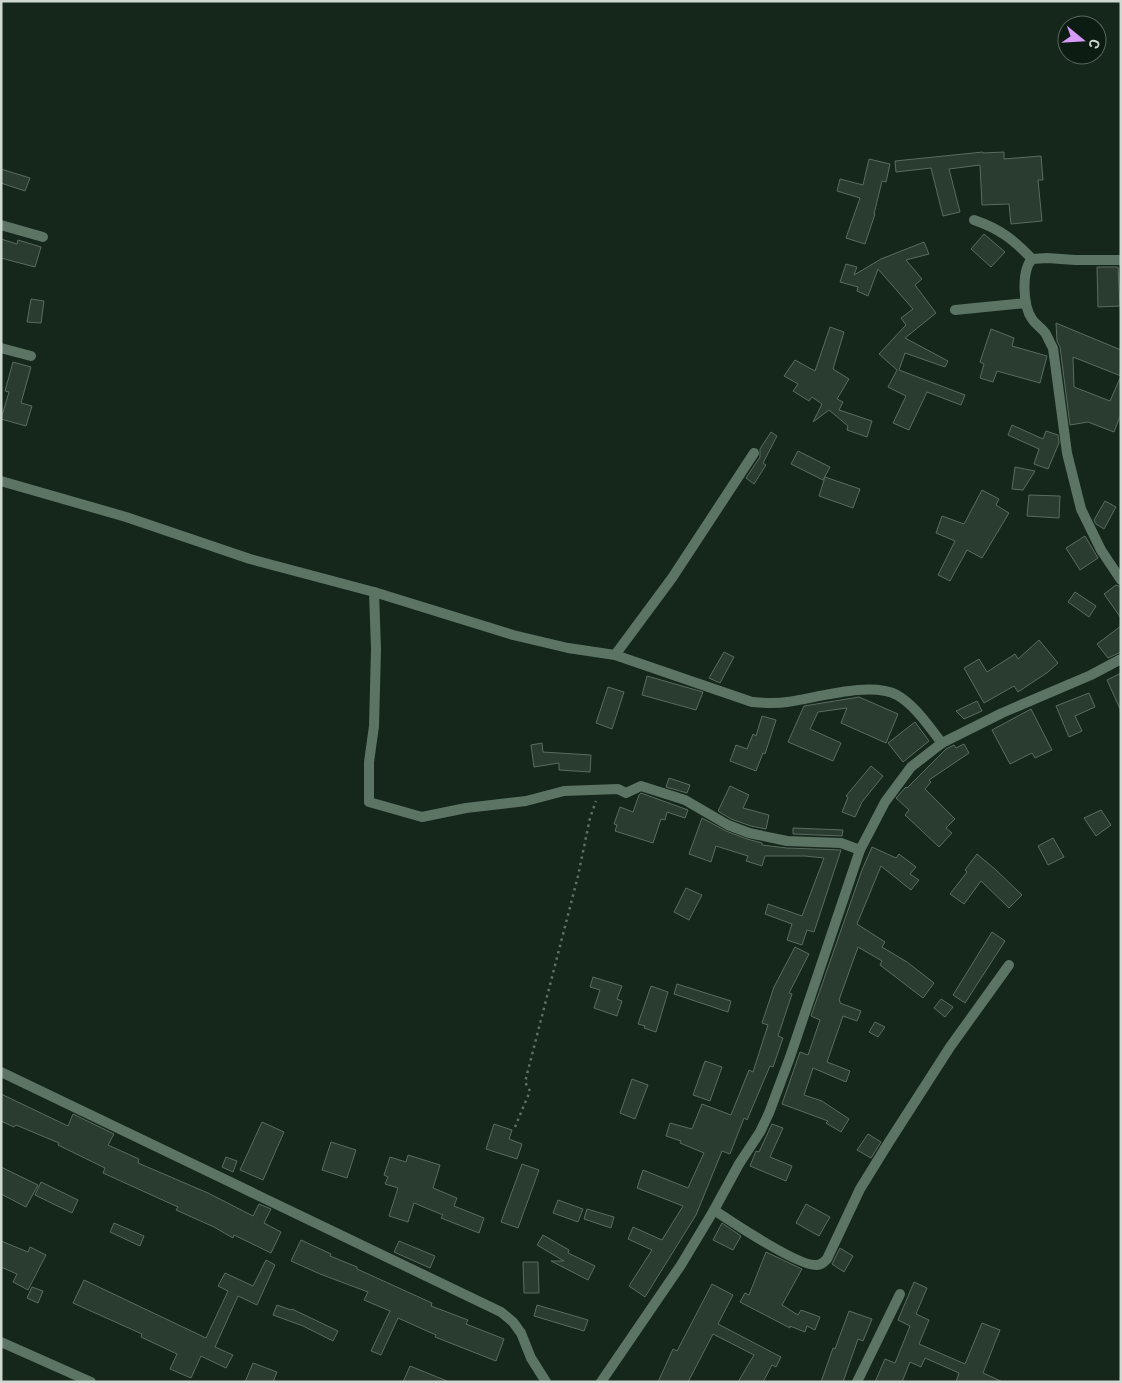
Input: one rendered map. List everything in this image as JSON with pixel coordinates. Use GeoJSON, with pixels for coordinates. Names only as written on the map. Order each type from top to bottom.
{"type":"FeatureCollection","features":[{"type":"Feature","properties":{"kind":"street"},"geometry":{"type":"LineString","coordinates":[[974,220],[1002,231],[1032,259],[1121,260]]}},
{"type":"Feature","properties":{"kind":"street"},"geometry":{"type":"LineString","coordinates":[[1,225],[43,237]]}},
{"type":"Feature","properties":{"kind":"street"},"geometry":{"type":"LineString","coordinates":[[1032,259],[1027,269],[1026,303],[1032,319],[1046,334],[1053,348],[1067,453],[1081,508],[1101,550],[1121,580]]}},
{"type":"Feature","properties":{"kind":"street"},"geometry":{"type":"LineString","coordinates":[[955,310],[1026,303]]}},
{"type":"Feature","properties":{"kind":"street"},"geometry":{"type":"LineString","coordinates":[[1,348],[31,356]]}},
{"type":"Feature","properties":{"kind":"street"},"geometry":{"type":"LineString","coordinates":[[615,656],[672,578],[754,453]]}},
{"type":"Feature","properties":{"kind":"street"},"geometry":{"type":"LineString","coordinates":[[1,481],[126,517],[250,559],[374,592],[513,635],[568,648],[615,656],[759,703],[786,702],[876,689],[896,695],[913,708],[942,743]]}},
{"type":"Feature","properties":{"kind":"street"},"geometry":{"type":"LineString","coordinates":[[374,592],[376,649],[374,726],[369,762],[369,802],[422,817],[466,808],[526,801],[564,791],[618,789],[626,793],[641,786],[685,800],[728,825],[749,833],[787,842],[841,843],[860,850]]}},
{"type":"Feature","properties":{"kind":"street"},"geometry":{"type":"LineString","coordinates":[[602,1382],[681,1264],[739,1164],[760,1132],[769,1113],[823,962],[860,850],[885,802],[911,767],[942,743],[1091,675],[1121,659]]}},
{"type":"Feature","properties":{"kind":"street"},"geometry":{"type":"LineString","coordinates":[[714,1210],[790,1256],[809,1264],[817,1266],[822,1264],[827,1259],[860,1189],[889,1142],[950,1047],[1009,965]]}},
{"type":"Feature","properties":{"kind":"street"},"geometry":{"type":"LineString","coordinates":[[1,1072],[501,1312],[513,1322],[521,1333],[531,1358],[546,1382]]}},
{"type":"Feature","properties":{"kind":"street"},"geometry":{"type":"LineString","coordinates":[[857,1382],[900,1294]]}},
{"type":"Feature","properties":{"kind":"street"},"geometry":{"type":"LineString","coordinates":[[1,1342],[91,1382]]}},
{"type":"Feature","properties":{"kind":"path"},"geometry":{"type":"LineString","coordinates":[[515,1127],[530,1091],[525,1082],[578,876],[590,818],[600,790]]}},
{"type":"Feature","properties":{"kind":"building"},"geometry":{"type":"Polygon","coordinates":[[[983,152],[1004,152],[1004,159],[1041,156],[1043,180],[1038,180],[1042,221],[1011,224],[1009,204],[982,205],[980,165],[949,169],[960,212],[943,216],[931,168],[896,172],[895,161],[983,152]]]}},
{"type":"Feature","properties":{"kind":"building"},"geometry":{"type":"Polygon","coordinates":[[[869,159],[890,164],[886,182],[882,181],[875,214],[865,244],[846,238],[860,198],[837,191],[840,179],[863,185],[869,159]]]}},
{"type":"Feature","properties":{"kind":"building"},"geometry":{"type":"Polygon","coordinates":[[[1,169],[30,178],[25,191],[1,183],[1,169]]]}},
{"type":"Feature","properties":{"kind":"building"},"geometry":{"type":"Polygon","coordinates":[[[984,234],[1005,252],[991,267],[971,249],[984,234]]]}},
{"type":"Feature","properties":{"kind":"building"},"geometry":{"type":"Polygon","coordinates":[[[1,239],[17,244],[18,240],[41,247],[35,267],[1,258],[1,239]]]}},
{"type":"Feature","properties":{"kind":"building"},"geometry":{"type":"Polygon","coordinates":[[[924,242],[929,254],[906,260],[922,279],[915,285],[936,313],[905,338],[948,361],[945,367],[905,353],[899,370],[965,395],[961,405],[927,392],[909,430],[893,423],[906,396],[888,387],[897,370],[879,354],[906,325],[901,318],[913,309],[878,269],[868,296],[857,291],[858,287],[840,282],[846,264],[857,267],[854,275],[881,259],[924,242]]]}},
{"type":"Feature","properties":{"kind":"building"},"geometry":{"type":"Polygon","coordinates":[[[1097,267],[1118,267],[1120,306],[1098,307],[1097,267]]]}},
{"type":"Feature","properties":{"kind":"building"},"geometry":{"type":"Polygon","coordinates":[[[31,299],[44,301],[41,323],[27,322],[31,299]]]}},
{"type":"Feature","properties":{"kind":"building"},"geometry":{"type":"Polygon","coordinates":[[[1056,323],[1121,350],[1121,376],[1121,414],[1114,432],[1088,422],[1070,425],[1056,323]],[[1073,357],[1074,387],[1110,401],[1121,376],[1073,357]]]}},
{"type":"Feature","properties":{"kind":"building"},"geometry":{"type":"Polygon","coordinates":[[[830,327],[844,332],[833,369],[849,379],[837,399],[843,402],[839,410],[872,421],[867,437],[847,430],[848,426],[829,410],[813,422],[822,404],[812,397],[809,401],[793,391],[798,384],[784,376],[795,360],[815,371],[830,327]]]}},
{"type":"Feature","properties":{"kind":"building"},"geometry":{"type":"Polygon","coordinates":[[[991,329],[1014,338],[1012,346],[1047,356],[1040,383],[997,371],[993,382],[980,378],[984,364],[980,362],[991,329]]]}},
{"type":"Feature","properties":{"kind":"building"},"geometry":{"type":"Polygon","coordinates":[[[13,362],[31,367],[21,403],[32,406],[26,426],[1,419],[9,392],[5,391],[13,362]]]}},
{"type":"Feature","properties":{"kind":"building"},"geometry":{"type":"Polygon","coordinates":[[[1012,425],[1043,439],[1046,431],[1058,435],[1059,443],[1048,469],[1034,464],[1039,449],[1008,435],[1012,425]]]}},
{"type":"Feature","properties":{"kind":"building"},"geometry":{"type":"Polygon","coordinates":[[[771,432],[777,436],[763,463],[766,465],[754,484],[746,478],[760,457],[760,449],[771,432]]]}},
{"type":"Feature","properties":{"kind":"building"},"geometry":{"type":"Polygon","coordinates":[[[798,451],[830,467],[823,480],[791,464],[798,451]]]}},
{"type":"Feature","properties":{"kind":"building"},"geometry":{"type":"Polygon","coordinates":[[[1015,467],[1035,471],[1023,490],[1012,489],[1015,467]]]}},
{"type":"Feature","properties":{"kind":"building"},"geometry":{"type":"Polygon","coordinates":[[[825,477],[860,489],[853,508],[819,496],[825,477]]]}},
{"type":"Feature","properties":{"kind":"building"},"geometry":{"type":"Polygon","coordinates":[[[982,490],[999,499],[996,505],[1009,513],[982,558],[967,550],[950,581],[938,575],[955,541],[936,533],[942,516],[964,524],[982,490]]]}},
{"type":"Feature","properties":{"kind":"building"},"geometry":{"type":"Polygon","coordinates":[[[1029,495],[1060,496],[1059,518],[1027,516],[1029,495]]]}},
{"type":"Feature","properties":{"kind":"building"},"geometry":{"type":"Polygon","coordinates":[[[1105,501],[1116,507],[1104,529],[1096,524],[1094,520],[1105,501]]]}},
{"type":"Feature","properties":{"kind":"building"},"geometry":{"type":"Polygon","coordinates":[[[1085,536],[1098,558],[1080,570],[1066,548],[1085,536]]]}},
{"type":"Feature","properties":{"kind":"building"},"geometry":{"type":"Polygon","coordinates":[[[1116,585],[1121,587],[1121,618],[1104,594],[1116,585]]]}},
{"type":"Feature","properties":{"kind":"building"},"geometry":{"type":"Polygon","coordinates":[[[1075,592],[1096,606],[1089,617],[1068,602],[1075,592]]]}},
{"type":"Feature","properties":{"kind":"building"},"geometry":{"type":"Polygon","coordinates":[[[1121,626],[1121,652],[1108,658],[1097,644],[1121,626]]]}},
{"type":"Feature","properties":{"kind":"building"},"geometry":{"type":"Polygon","coordinates":[[[1039,640],[1058,663],[1018,692],[1014,686],[984,703],[964,668],[979,659],[987,672],[1015,654],[1018,659],[1039,640]]]}},
{"type":"Feature","properties":{"kind":"building"},"geometry":{"type":"Polygon","coordinates":[[[724,652],[734,657],[720,683],[709,678],[724,652]]]}},
{"type":"Feature","properties":{"kind":"building"},"geometry":{"type":"Polygon","coordinates":[[[1121,673],[1121,711],[1107,680],[1121,673]]]}},
{"type":"Feature","properties":{"kind":"building"},"geometry":{"type":"Polygon","coordinates":[[[647,676],[703,692],[696,710],[642,695],[647,676]]]}},
{"type":"Feature","properties":{"kind":"building"},"geometry":{"type":"Polygon","coordinates":[[[608,687],[624,692],[612,729],[596,723],[608,687]]]}},
{"type":"Feature","properties":{"kind":"building"},"geometry":{"type":"Polygon","coordinates":[[[1089,693],[1095,707],[1075,716],[1082,731],[1069,737],[1056,706],[1089,693]]]}},
{"type":"Feature","properties":{"kind":"building"},"geometry":{"type":"Polygon","coordinates":[[[859,697],[898,714],[886,743],[841,723],[847,708],[818,712],[810,729],[841,743],[833,761],[788,742],[804,706],[859,697]]]}},
{"type":"Feature","properties":{"kind":"building"},"geometry":{"type":"Polygon","coordinates":[[[977,701],[982,711],[964,719],[956,711],[977,701]]]}},
{"type":"Feature","properties":{"kind":"building"},"geometry":{"type":"Polygon","coordinates":[[[1031,709],[1052,750],[1035,758],[1032,753],[1010,764],[992,730],[1031,709]]]}},
{"type":"Feature","properties":{"kind":"building"},"geometry":{"type":"Polygon","coordinates":[[[762,716],[776,720],[765,754],[763,753],[756,771],[730,761],[736,745],[747,749],[753,734],[756,736],[762,716]]]}},
{"type":"Feature","properties":{"kind":"building"},"geometry":{"type":"Polygon","coordinates":[[[915,722],[929,741],[903,762],[888,743],[915,722]]]}},
{"type":"Feature","properties":{"kind":"building"},"geometry":{"type":"Polygon","coordinates":[[[542,743],[543,752],[591,755],[590,772],[559,770],[559,763],[534,767],[531,745],[542,743]]]}},
{"type":"Feature","properties":{"kind":"building"},"geometry":{"type":"Polygon","coordinates":[[[964,744],[969,753],[929,780],[931,782],[925,789],[955,819],[946,828],[952,833],[939,847],[905,815],[909,810],[896,798],[946,749],[954,745],[956,748],[964,744]]]}},
{"type":"Feature","properties":{"kind":"building"},"geometry":{"type":"Polygon","coordinates":[[[871,766],[883,776],[862,802],[855,817],[842,812],[848,797],[846,796],[871,766]]]}},
{"type":"Feature","properties":{"kind":"building"},"geometry":{"type":"Polygon","coordinates":[[[669,778],[690,785],[687,793],[666,787],[669,778]]]}},
{"type":"Feature","properties":{"kind":"building"},"geometry":{"type":"Polygon","coordinates":[[[730,786],[749,795],[743,808],[769,815],[766,829],[731,819],[718,811],[730,786]]]}},
{"type":"Feature","properties":{"kind":"building"},"geometry":{"type":"Polygon","coordinates":[[[641,793],[688,810],[685,818],[667,812],[665,820],[661,819],[653,843],[615,831],[617,825],[614,824],[620,807],[633,812],[641,793]]]}},
{"type":"Feature","properties":{"kind":"building"},"geometry":{"type":"Polygon","coordinates":[[[1101,810],[1111,825],[1096,836],[1084,818],[1101,810]]]}},
{"type":"Feature","properties":{"kind":"building"},"geometry":{"type":"Polygon","coordinates":[[[702,818],[726,831],[762,843],[762,845],[841,850],[814,932],[807,930],[802,945],[787,940],[792,924],[765,914],[768,904],[802,916],[824,858],[765,856],[762,866],[746,861],[748,856],[716,846],[711,862],[689,854],[702,818]]]}},
{"type":"Feature","properties":{"kind":"building"},"geometry":{"type":"Polygon","coordinates":[[[793,828],[843,830],[842,836],[793,834],[793,828]]]}},
{"type":"Feature","properties":{"kind":"building"},"geometry":{"type":"Polygon","coordinates":[[[1053,838],[1064,857],[1048,865],[1038,846],[1053,838]]]}},
{"type":"Feature","properties":{"kind":"building"},"geometry":{"type":"Polygon","coordinates":[[[872,847],[896,858],[899,854],[916,867],[910,874],[919,880],[911,890],[881,866],[857,924],[885,942],[882,947],[907,962],[934,983],[923,998],[880,965],[882,961],[858,947],[839,1000],[840,1003],[861,1011],[857,1021],[843,1016],[827,1062],[850,1071],[846,1082],[813,1068],[804,1095],[822,1101],[849,1119],[841,1132],[826,1123],[828,1121],[782,1104],[800,1052],[808,1055],[820,1020],[811,1016],[862,870],[872,847]]]}},
{"type":"Feature","properties":{"kind":"building"},"geometry":{"type":"Polygon","coordinates":[[[977,854],[1022,895],[1009,908],[981,881],[964,904],[950,894],[967,872],[965,870],[977,854]]]}},
{"type":"Feature","properties":{"kind":"building"},"geometry":{"type":"Polygon","coordinates":[[[686,888],[702,895],[689,920],[674,912],[686,888]]]}},
{"type":"Feature","properties":{"kind":"building"},"geometry":{"type":"Polygon","coordinates":[[[992,932],[1005,941],[965,1003],[953,995],[992,932]]]}},
{"type":"Feature","properties":{"kind":"building"},"geometry":{"type":"Polygon","coordinates":[[[795,947],[809,954],[789,993],[792,994],[778,1036],[783,1038],[773,1067],[770,1066],[747,1120],[744,1118],[730,1154],[722,1151],[696,1215],[645,1297],[629,1286],[652,1250],[628,1239],[633,1227],[662,1240],[683,1206],[637,1188],[643,1170],[688,1188],[704,1153],[680,1143],[681,1141],[666,1136],[670,1123],[692,1129],[702,1104],[731,1115],[749,1070],[753,1072],[768,1025],[762,1023],[774,987],[795,947]]]}},
{"type":"Feature","properties":{"kind":"building"},"geometry":{"type":"Polygon","coordinates":[[[593,977],[622,986],[617,999],[622,1001],[617,1016],[594,1008],[600,990],[590,987],[593,977]]]}},
{"type":"Feature","properties":{"kind":"building"},"geometry":{"type":"Polygon","coordinates":[[[677,984],[731,1001],[728,1012],[674,994],[677,984]]]}},
{"type":"Feature","properties":{"kind":"building"},"geometry":{"type":"Polygon","coordinates":[[[651,986],[668,992],[656,1032],[638,1024],[651,986]]]}},
{"type":"Feature","properties":{"kind":"building"},"geometry":{"type":"Polygon","coordinates":[[[941,999],[953,1007],[945,1017],[934,1008],[941,999]]]}},
{"type":"Feature","properties":{"kind":"building"},"geometry":{"type":"Polygon","coordinates":[[[875,1022],[885,1027],[878,1037],[869,1032],[875,1022]]]}},
{"type":"Feature","properties":{"kind":"building"},"geometry":{"type":"Polygon","coordinates":[[[705,1061],[722,1067],[710,1101],[693,1095],[705,1061]]]}},
{"type":"Feature","properties":{"kind":"building"},"geometry":{"type":"Polygon","coordinates":[[[632,1079],[648,1085],[635,1119],[620,1113],[632,1079]]]}},
{"type":"Feature","properties":{"kind":"building"},"geometry":{"type":"Polygon","coordinates":[[[1,1094],[68,1126],[73,1114],[114,1134],[108,1145],[139,1159],[138,1163],[208,1193],[253,1216],[259,1204],[271,1209],[264,1223],[281,1232],[271,1253],[234,1235],[233,1238],[176,1210],[178,1207],[103,1173],[105,1168],[58,1145],[59,1143],[16,1125],[14,1127],[1,1121],[1,1094]]]}},
{"type":"Feature","properties":{"kind":"building"},"geometry":{"type":"Polygon","coordinates":[[[262,1122],[284,1132],[263,1180],[240,1170],[262,1122]]]}},
{"type":"Feature","properties":{"kind":"building"},"geometry":{"type":"Polygon","coordinates":[[[494,1124],[512,1130],[509,1139],[522,1144],[517,1159],[486,1149],[494,1124]]]}},
{"type":"Feature","properties":{"kind":"building"},"geometry":{"type":"Polygon","coordinates":[[[772,1124],[783,1128],[770,1157],[792,1166],[786,1181],[750,1166],[756,1151],[759,1152],[772,1124]]]}},
{"type":"Feature","properties":{"kind":"building"},"geometry":{"type":"Polygon","coordinates":[[[868,1134],[881,1142],[871,1158],[857,1150],[868,1134]]]}},
{"type":"Feature","properties":{"kind":"building"},"geometry":{"type":"Polygon","coordinates":[[[331,1142],[356,1150],[347,1178],[322,1170],[331,1142]]]}},
{"type":"Feature","properties":{"kind":"building"},"geometry":{"type":"Polygon","coordinates":[[[408,1155],[440,1165],[433,1188],[457,1198],[454,1206],[484,1218],[479,1233],[441,1218],[443,1215],[414,1203],[408,1222],[389,1216],[398,1188],[385,1184],[388,1177],[384,1175],[390,1157],[406,1162],[408,1155]]]}},
{"type":"Feature","properties":{"kind":"building"},"geometry":{"type":"Polygon","coordinates":[[[226,1157],[237,1161],[233,1172],[222,1167],[226,1157]]]}},
{"type":"Feature","properties":{"kind":"building"},"geometry":{"type":"Polygon","coordinates":[[[522,1164],[539,1170],[518,1228],[501,1222],[522,1164]]]}},
{"type":"Feature","properties":{"kind":"building"},"geometry":{"type":"Polygon","coordinates":[[[1,1167],[38,1185],[26,1207],[1,1194],[1,1167]]]}},
{"type":"Feature","properties":{"kind":"building"},"geometry":{"type":"Polygon","coordinates":[[[41,1182],[78,1200],[72,1213],[35,1195],[41,1182]]]}},
{"type":"Feature","properties":{"kind":"building"},"geometry":{"type":"Polygon","coordinates":[[[558,1200],[583,1209],[578,1222],[553,1213],[558,1200]]]}},
{"type":"Feature","properties":{"kind":"building"},"geometry":{"type":"Polygon","coordinates":[[[806,1204],[830,1217],[819,1236],[796,1223],[806,1204]]]}},
{"type":"Feature","properties":{"kind":"building"},"geometry":{"type":"Polygon","coordinates":[[[587,1209],[614,1217],[611,1228],[584,1219],[587,1209]]]}},
{"type":"Feature","properties":{"kind":"building"},"geometry":{"type":"Polygon","coordinates":[[[114,1223],[144,1236],[140,1246],[110,1232],[114,1223]]]}},
{"type":"Feature","properties":{"kind":"building"},"geometry":{"type":"Polygon","coordinates":[[[722,1223],[741,1236],[733,1250],[713,1240],[722,1223]]]}},
{"type":"Feature","properties":{"kind":"building"},"geometry":{"type":"Polygon","coordinates":[[[543,1235],[569,1250],[568,1253],[595,1266],[588,1280],[551,1261],[564,1261],[537,1245],[543,1235]]]}},
{"type":"Feature","properties":{"kind":"building"},"geometry":{"type":"Polygon","coordinates":[[[301,1240],[331,1254],[330,1256],[357,1267],[357,1269],[432,1303],[431,1306],[468,1320],[466,1324],[504,1339],[496,1361],[435,1337],[436,1335],[398,1318],[381,1355],[371,1351],[390,1311],[364,1300],[368,1292],[291,1261],[301,1240]]]}},
{"type":"Feature","properties":{"kind":"building"},"geometry":{"type":"Polygon","coordinates":[[[1,1241],[28,1252],[30,1247],[46,1255],[28,1290],[13,1282],[17,1274],[1,1267],[1,1241]]]}},
{"type":"Feature","properties":{"kind":"building"},"geometry":{"type":"Polygon","coordinates":[[[399,1241],[435,1256],[430,1268],[394,1252],[399,1241]]]}},
{"type":"Feature","properties":{"kind":"building"},"geometry":{"type":"Polygon","coordinates":[[[840,1248],[853,1256],[844,1272],[832,1264],[840,1248]]]}},
{"type":"Feature","properties":{"kind":"building"},"geometry":{"type":"Polygon","coordinates":[[[766,1252],[802,1269],[782,1305],[798,1315],[801,1310],[820,1317],[815,1330],[807,1326],[805,1332],[790,1326],[790,1328],[740,1302],[745,1293],[749,1295],[766,1252]]]}},
{"type":"Feature","properties":{"kind":"building"},"geometry":{"type":"Polygon","coordinates":[[[266,1260],[275,1265],[257,1305],[238,1296],[215,1347],[233,1355],[226,1368],[201,1356],[191,1378],[170,1369],[177,1354],[141,1337],[142,1334],[73,1303],[84,1280],[206,1338],[228,1291],[218,1286],[225,1273],[253,1286],[266,1260]]]}},
{"type":"Feature","properties":{"kind":"building"},"geometry":{"type":"Polygon","coordinates":[[[523,1262],[538,1262],[539,1293],[524,1293],[523,1262]]]}},
{"type":"Feature","properties":{"kind":"building"},"geometry":{"type":"Polygon","coordinates":[[[914,1282],[927,1288],[916,1314],[929,1320],[919,1344],[965,1364],[982,1323],[1000,1330],[983,1373],[1003,1382],[956,1382],[959,1373],[925,1358],[921,1367],[910,1362],[902,1382],[875,1382],[885,1359],[895,1363],[910,1326],[898,1320],[914,1282]]]}},
{"type":"Feature","properties":{"kind":"building"},"geometry":{"type":"Polygon","coordinates":[[[712,1284],[733,1295],[718,1324],[781,1357],[776,1367],[772,1365],[763,1382],[738,1382],[754,1355],[713,1334],[688,1382],[658,1382],[673,1349],[677,1351],[712,1284]]]}},
{"type":"Feature","properties":{"kind":"building"},"geometry":{"type":"Polygon","coordinates":[[[32,1287],[43,1291],[38,1303],[27,1298],[32,1287]]]}},
{"type":"Feature","properties":{"kind":"building"},"geometry":{"type":"Polygon","coordinates":[[[277,1305],[292,1309],[338,1331],[333,1341],[303,1326],[273,1315],[277,1305]]]}},
{"type":"Feature","properties":{"kind":"building"},"geometry":{"type":"Polygon","coordinates":[[[537,1305],[588,1320],[584,1331],[534,1316],[537,1305]]]}},
{"type":"Feature","properties":{"kind":"building"},"geometry":{"type":"Polygon","coordinates":[[[849,1311],[872,1319],[863,1341],[858,1339],[843,1382],[821,1382],[833,1348],[835,1349],[849,1311]]]}},
{"type":"Feature","properties":{"kind":"building"},"geometry":{"type":"Polygon","coordinates":[[[253,1363],[277,1372],[273,1382],[245,1382],[253,1363]]]}},
{"type":"Feature","properties":{"kind":"building"},"geometry":{"type":"Polygon","coordinates":[[[410,1366],[447,1381],[447,1382],[403,1382],[410,1366]]]}}]}
